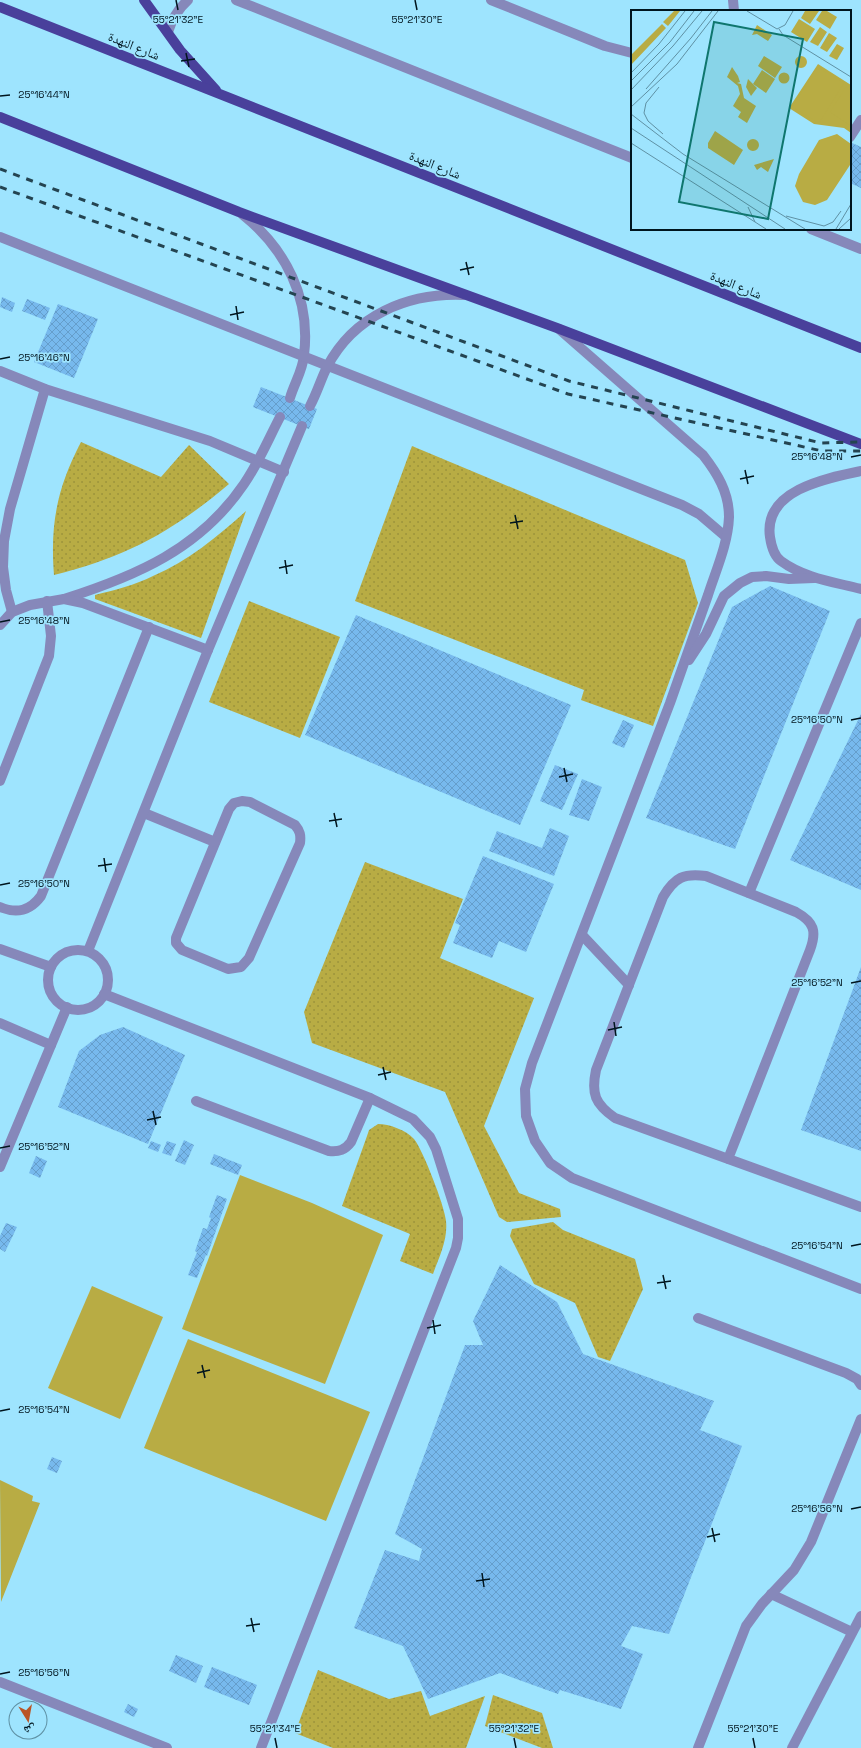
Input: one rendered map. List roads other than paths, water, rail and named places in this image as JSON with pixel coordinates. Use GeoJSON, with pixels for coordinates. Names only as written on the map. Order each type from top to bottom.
{"type":"FeatureCollection","features":[{"type":"Feature","properties":{"kind":"main road"},"geometry":{"type":"LineString","coordinates":[[144,0],[194,67],[219,93]]}},
{"type":"Feature","properties":{"kind":"main road","name":"شارع النهدة"},"geometry":{"type":"LineString","coordinates":[[0,7],[861,348]]}},
{"type":"Feature","properties":{"kind":"main road"},"geometry":{"type":"LineString","coordinates":[[0,117],[239,212],[557,328],[861,444]]}},
{"type":"Feature","properties":{"kind":"street"},"geometry":{"type":"LineString","coordinates":[[168,32],[172,20],[179,9],[188,0]]}},
{"type":"Feature","properties":{"kind":"street"},"geometry":{"type":"LineString","coordinates":[[236,0],[631,158]]}},
{"type":"Feature","properties":{"kind":"street"},"geometry":{"type":"LineString","coordinates":[[491,0],[605,46],[631,52]]}},
{"type":"Feature","properties":{"kind":"street"},"geometry":{"type":"LineString","coordinates":[[733,0],[734,10]]}},
{"type":"Feature","properties":{"kind":"street"},"geometry":{"type":"LineString","coordinates":[[851,135],[861,120]]}},
{"type":"Feature","properties":{"kind":"street"},"geometry":{"type":"LineString","coordinates":[[239,212],[258,227],[274,244],[287,265],[297,286],[306,333],[304,357],[290,398]]}},
{"type":"Feature","properties":{"kind":"street"},"geometry":{"type":"LineString","coordinates":[[816,230],[830,233],[861,248]]}},
{"type":"Feature","properties":{"kind":"street"},"geometry":{"type":"LineString","coordinates":[[0,237],[682,505],[699,514],[726,537]]}},
{"type":"Feature","properties":{"kind":"street"},"geometry":{"type":"LineString","coordinates":[[310,406],[328,366],[340,346],[357,330],[382,312],[396,305],[418,298],[442,294],[465,295]]}},
{"type":"Feature","properties":{"kind":"street"},"geometry":{"type":"LineString","coordinates":[[557,328],[707,460],[723,485],[728,500],[729,517],[726,537],[720,558],[683,668],[532,1063],[525,1089],[526,1116],[534,1141],[550,1163],[572,1178],[861,1289]]}},
{"type":"Feature","properties":{"kind":"street"},"geometry":{"type":"LineString","coordinates":[[0,371],[44,389],[162,425],[210,442],[284,472]]}},
{"type":"Feature","properties":{"kind":"street"},"geometry":{"type":"LineString","coordinates":[[12,612],[6,590],[3,567],[4,541],[10,509],[44,389]]}},
{"type":"Feature","properties":{"kind":"street"},"geometry":{"type":"LineString","coordinates":[[0,625],[12,612],[30,605],[64,599],[112,584],[152,565],[193,539],[225,510],[245,484],[280,417]]}},
{"type":"Feature","properties":{"kind":"street"},"geometry":{"type":"LineString","coordinates":[[88,951],[208,650],[284,472],[302,426]]}},
{"type":"Feature","properties":{"kind":"street"},"geometry":{"type":"LineString","coordinates":[[861,471],[801,488],[785,498],[774,511],[769,528],[771,545],[780,560],[799,571],[816,578],[861,589]]}},
{"type":"Feature","properties":{"kind":"street"},"geometry":{"type":"LineString","coordinates":[[683,668],[696,652],[706,634],[718,605],[731,589],[752,577],[766,576],[802,580],[816,578]]}},
{"type":"Feature","properties":{"kind":"street"},"geometry":{"type":"LineString","coordinates":[[64,599],[83,603],[208,650]]}},
{"type":"Feature","properties":{"kind":"street"},"geometry":{"type":"LineString","coordinates":[[0,781],[49,656],[51,636],[47,601]]}},
{"type":"Feature","properties":{"kind":"street"},"geometry":{"type":"LineString","coordinates":[[749,893],[861,623]]}},
{"type":"Feature","properties":{"kind":"street"},"geometry":{"type":"LineString","coordinates":[[0,907],[8,911],[24,910],[36,902],[41,896],[149,627]]}},
{"type":"Feature","properties":{"kind":"street"},"geometry":{"type":"LineString","coordinates":[[242,801],[250,802],[294,825],[299,830],[301,836],[300,843],[249,958],[246,964],[235,970],[228,969],[182,950],[176,943],[177,933],[215,842],[229,809],[234,804],[242,801]]}},
{"type":"Feature","properties":{"kind":"street"},"geometry":{"type":"LineString","coordinates":[[144,813],[215,842]]}},
{"type":"Feature","properties":{"kind":"street"},"geometry":{"type":"LineString","coordinates":[[728,1159],[814,939],[813,928],[807,918],[796,912],[706,876],[693,874],[680,877],[670,885],[664,897],[596,1070],[593,1084],[595,1097],[602,1109],[615,1118],[728,1159],[861,1207]]}},
{"type":"Feature","properties":{"kind":"street"},"geometry":{"type":"LineString","coordinates":[[582,935],[629,985]]}},
{"type":"Feature","properties":{"kind":"street"},"geometry":{"type":"LineString","coordinates":[[0,949],[51,967]]}},
{"type":"Feature","properties":{"kind":"street"},"geometry":{"type":"LineString","coordinates":[[73,950],[88,951],[99,958],[106,969],[108,982],[104,994],[98,1002],[88,1008],[77,1010],[67,1007],[57,1001],[50,991],[48,979],[51,967],[60,956],[73,950]]}},
{"type":"Feature","properties":{"kind":"street"},"geometry":{"type":"LineString","coordinates":[[104,994],[370,1098],[413,1119],[430,1137],[436,1148],[456,1209],[458,1219],[458,1238],[261,1748]]}},
{"type":"Feature","properties":{"kind":"street"},"geometry":{"type":"LineString","coordinates":[[0,1167],[67,1007]]}},
{"type":"Feature","properties":{"kind":"street"},"geometry":{"type":"LineString","coordinates":[[0,1023],[51,1045]]}},
{"type":"Feature","properties":{"kind":"street"},"geometry":{"type":"LineString","coordinates":[[196,1101],[329,1151],[336,1152],[347,1147],[351,1142],[370,1098]]}},
{"type":"Feature","properties":{"kind":"street"},"geometry":{"type":"LineString","coordinates":[[698,1318],[846,1373],[857,1379],[861,1386]]}},
{"type":"Feature","properties":{"kind":"street"},"geometry":{"type":"LineString","coordinates":[[698,1748],[746,1626],[762,1604],[794,1570],[810,1542],[861,1419]]}},
{"type":"Feature","properties":{"kind":"street"},"geometry":{"type":"LineString","coordinates":[[771,1594],[852,1632]]}},
{"type":"Feature","properties":{"kind":"street"},"geometry":{"type":"LineString","coordinates":[[792,1748],[861,1616]]}},
{"type":"Feature","properties":{"kind":"street"},"geometry":{"type":"LineString","coordinates":[[0,1682],[167,1748]]}},
{"type":"Feature","properties":{"kind":"railway"},"geometry":{"type":"LineString","coordinates":[[0,169],[569,381],[821,443],[861,442]]}},
{"type":"Feature","properties":{"kind":"railway"},"geometry":{"type":"LineString","coordinates":[[0,187],[568,394],[822,451],[861,451]]}}]}
